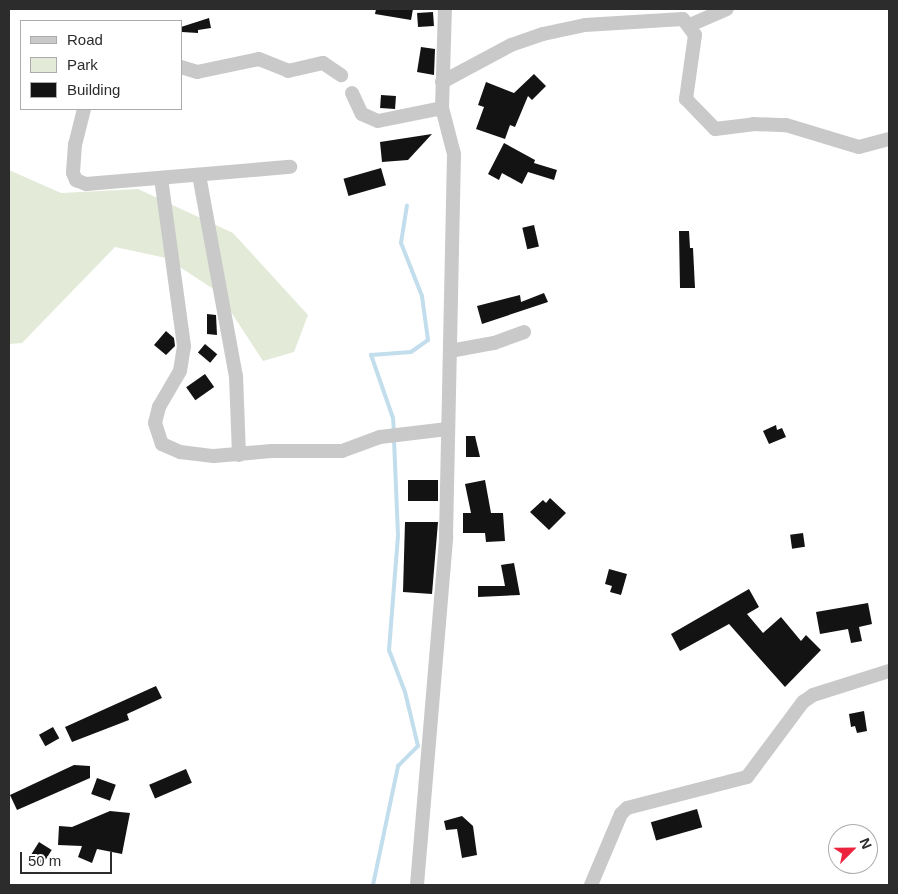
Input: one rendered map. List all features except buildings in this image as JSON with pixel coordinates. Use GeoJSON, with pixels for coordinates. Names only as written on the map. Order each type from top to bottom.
{"type":"FeatureCollection","features":[{"type":"Feature","properties":{"kind":"street"},"geometry":{"type":"LineString","coordinates":[[416,885],[443,590],[454,154],[442,108],[445,9]]}},
{"type":"Feature","properties":{"kind":"street"},"geometry":{"type":"LineString","coordinates":[[690,25],[727,9]]}},
{"type":"Feature","properties":{"kind":"street"},"geometry":{"type":"LineString","coordinates":[[442,82],[511,45],[543,34],[585,25],[671,18],[682,19],[690,25],[695,35],[686,98],[715,129],[753,124],[786,125],[859,146],[889,139]]}},
{"type":"Feature","properties":{"kind":"street"},"geometry":{"type":"LineString","coordinates":[[182,67],[197,72],[259,58],[288,71],[322,63],[341,75]]}},
{"type":"Feature","properties":{"kind":"street"},"geometry":{"type":"LineString","coordinates":[[352,93],[362,114],[378,121],[442,108]]}},
{"type":"Feature","properties":{"kind":"street"},"geometry":{"type":"LineString","coordinates":[[84,110],[75,144],[73,173],[76,180],[86,184],[290,167]]}},
{"type":"Feature","properties":{"kind":"street"},"geometry":{"type":"LineString","coordinates":[[199,175],[236,376],[239,455]]}},
{"type":"Feature","properties":{"kind":"street"},"geometry":{"type":"LineString","coordinates":[[161,178],[184,346],[180,371],[159,407],[154,423],[162,444],[180,452],[239,455],[272,451],[342,451],[380,437],[448,429]]}},
{"type":"Feature","properties":{"kind":"street"},"geometry":{"type":"LineString","coordinates":[[450,351],[494,343],[524,332]]}},
{"type":"Feature","properties":{"kind":"street"},"geometry":{"type":"LineString","coordinates":[[591,885],[620,814],[627,808],[744,779],[803,702],[813,695],[889,672]]}},
{"type":"Feature","properties":{"kind":"green space"},"geometry":{"type":"Polygon","coordinates":[[[9,170],[61,193],[138,189],[233,233],[308,315],[294,352],[263,361],[218,292],[166,258],[115,247],[22,343],[9,344],[9,170]]]}},
{"type":"Feature","properties":{"kind":"waterway"},"geometry":{"type":"LineString","coordinates":[[394,432],[393,418],[371,355],[411,352],[428,340],[422,296],[401,243],[407,205]]}},
{"type":"Feature","properties":{"kind":"waterway"},"geometry":{"type":"LineString","coordinates":[[373,885],[398,766],[418,746],[405,692],[389,650],[398,535],[394,439]]}}]}
